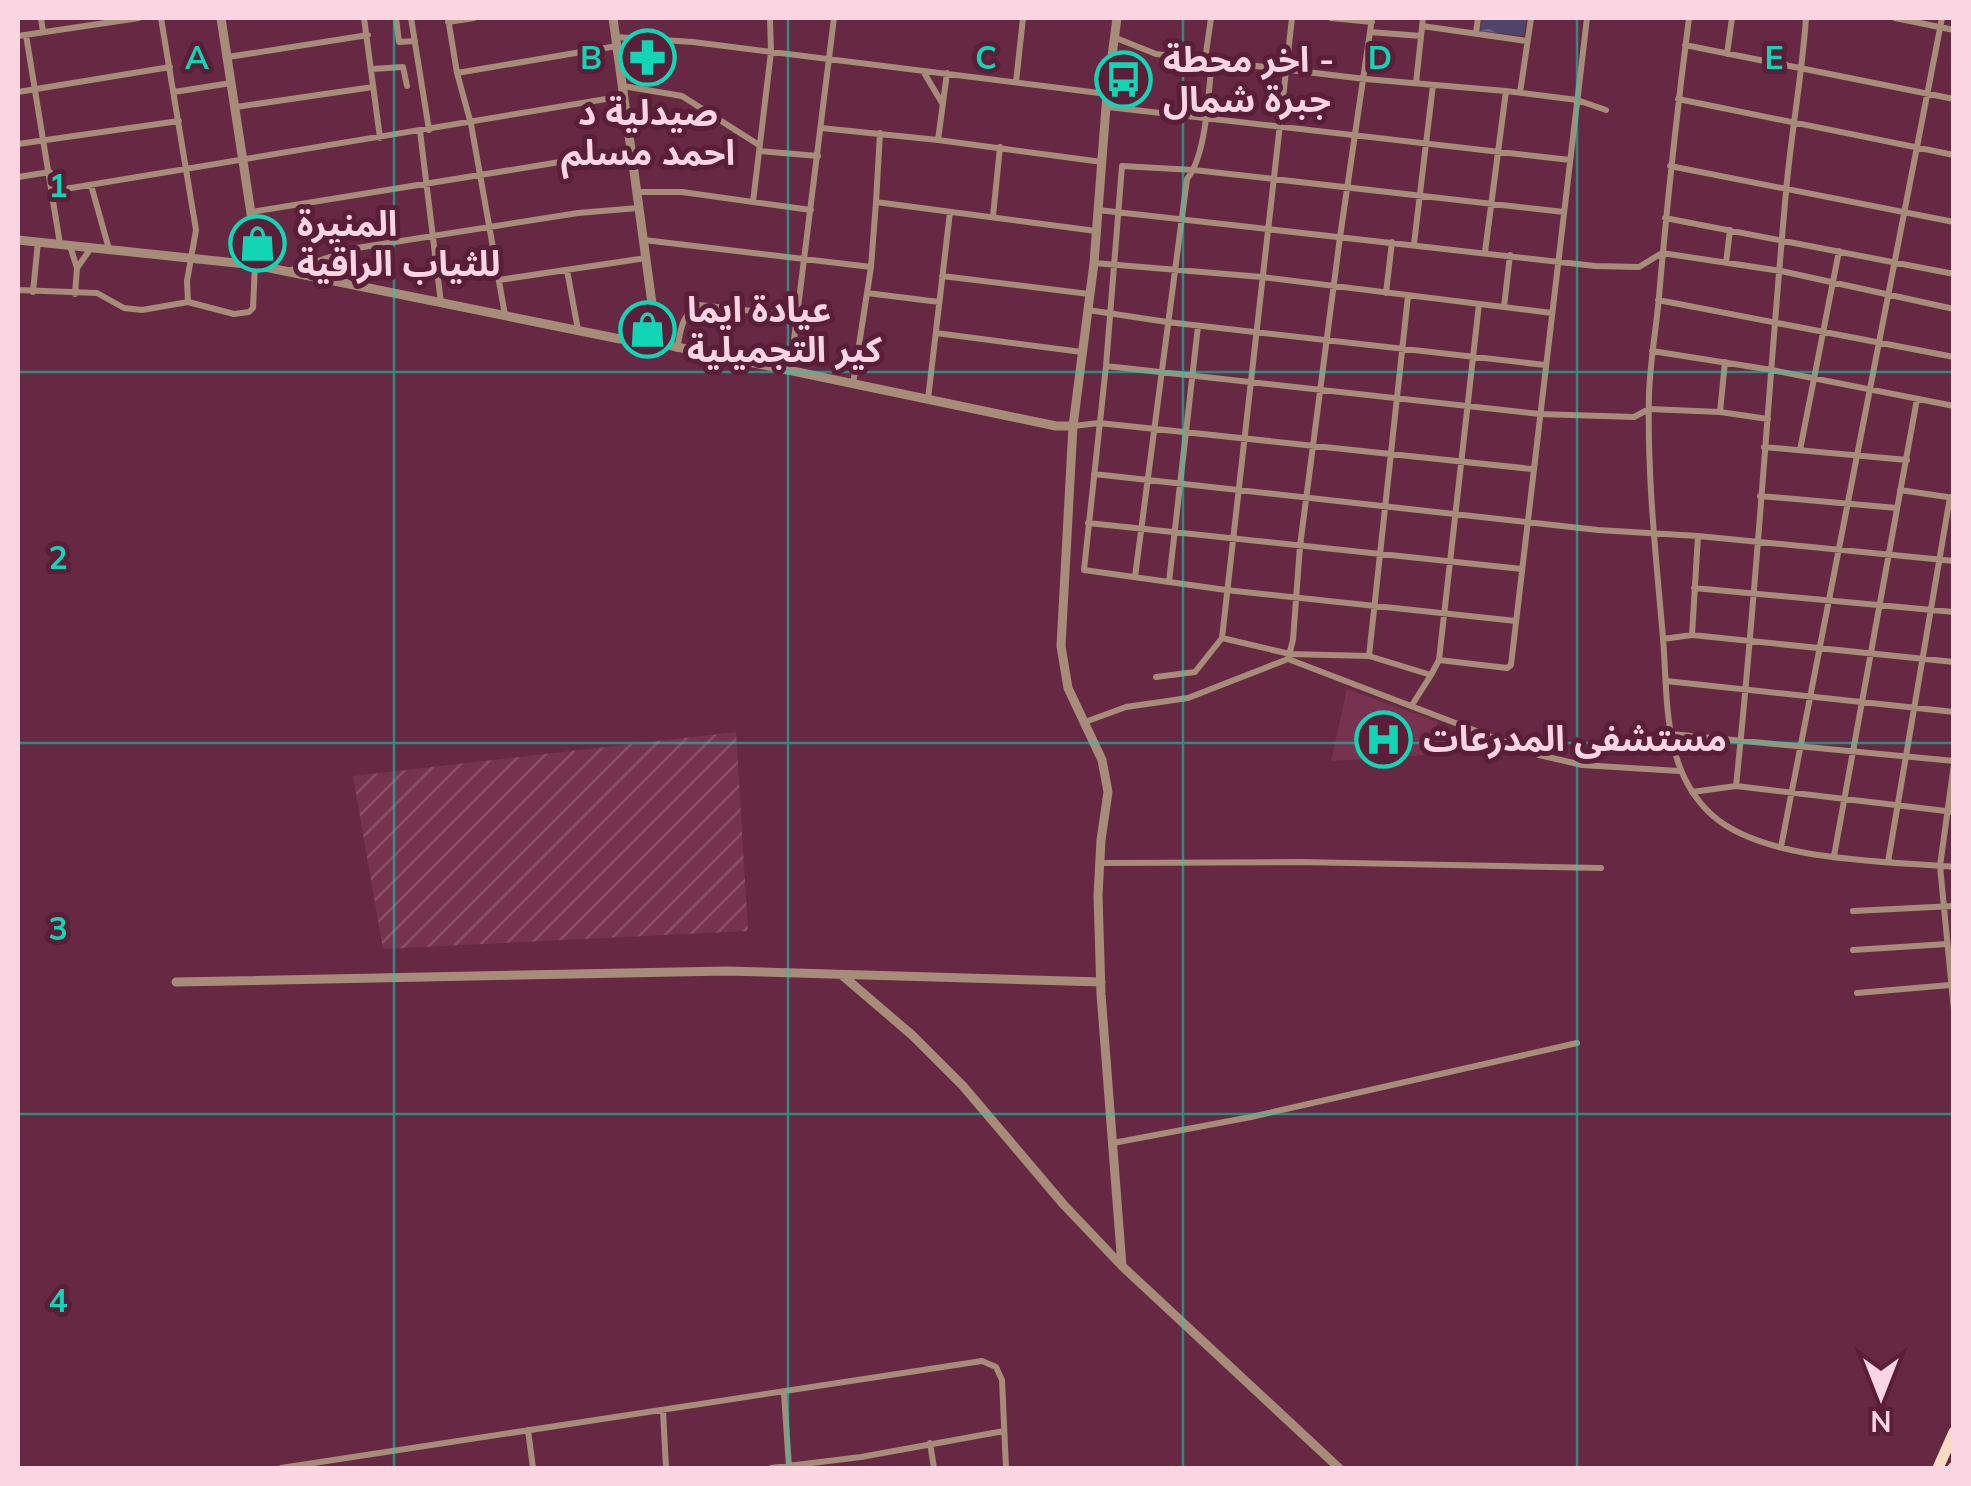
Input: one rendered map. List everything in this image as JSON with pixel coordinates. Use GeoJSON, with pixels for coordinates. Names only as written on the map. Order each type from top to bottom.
{"type":"FeatureCollection","features":[{"type":"Feature","properties":{"kind":"main road"},"geometry":{"type":"LineString","coordinates":[[1938,1468],[1954,1432]]}},
{"type":"Feature","properties":{"kind":"street"},"geometry":{"type":"LineString","coordinates":[[40,18],[43,32]]}},
{"type":"Feature","properties":{"kind":"street"},"geometry":{"type":"LineString","coordinates":[[75,294],[76,268],[65,244],[22,36],[139,18]]}},
{"type":"Feature","properties":{"kind":"street"},"geometry":{"type":"LineString","coordinates":[[160,18],[196,230],[187,281],[188,302]]}},
{"type":"Feature","properties":{"kind":"street"},"geometry":{"type":"LineString","coordinates":[[18,290],[97,293],[124,308],[142,310],[188,302],[234,314],[253,308],[256,265],[251,212],[221,18]]}},
{"type":"Feature","properties":{"kind":"street"},"geometry":{"type":"LineString","coordinates":[[364,18],[380,138]]}},
{"type":"Feature","properties":{"kind":"street"},"geometry":{"type":"LineString","coordinates":[[396,18],[400,42],[415,40]]}},
{"type":"Feature","properties":{"kind":"street"},"geometry":{"type":"LineString","coordinates":[[411,18],[441,303]]}},
{"type":"Feature","properties":{"kind":"street"},"geometry":{"type":"LineString","coordinates":[[474,18],[448,20],[471,124],[504,316]]}},
{"type":"Feature","properties":{"kind":"street"},"geometry":{"type":"LineString","coordinates":[[612,18],[655,326],[653,342]]}},
{"type":"Feature","properties":{"kind":"street"},"geometry":{"type":"LineString","coordinates":[[753,202],[771,52],[770,18]]}},
{"type":"Feature","properties":{"kind":"street"},"geometry":{"type":"LineString","coordinates":[[790,372],[834,18]]}},
{"type":"Feature","properties":{"kind":"street"},"geometry":{"type":"LineString","coordinates":[[1016,82],[1023,18]]}},
{"type":"Feature","properties":{"kind":"street"},"geometry":{"type":"LineString","coordinates":[[1117,18],[1094,263],[1073,426],[1061,646],[1068,688],[1102,760],[1108,792],[1100,864],[1101,982],[1122,1266]]}},
{"type":"Feature","properties":{"kind":"street"},"geometry":{"type":"LineString","coordinates":[[1135,577],[1187,179],[1194,170],[1206,116],[1212,18]]}},
{"type":"Feature","properties":{"kind":"street"},"geometry":{"type":"LineString","coordinates":[[1156,677],[1195,672],[1222,638],[1292,18]]}},
{"type":"Feature","properties":{"kind":"street"},"geometry":{"type":"LineString","coordinates":[[1289,656],[1346,187],[1372,20],[1331,18]]}},
{"type":"Feature","properties":{"kind":"street"},"geometry":{"type":"LineString","coordinates":[[1476,34],[1478,18]]}},
{"type":"Feature","properties":{"kind":"street"},"geometry":{"type":"LineString","coordinates":[[1520,93],[1530,18]]}},
{"type":"Feature","properties":{"kind":"street"},"geometry":{"type":"LineString","coordinates":[[1439,660],[1509,668],[1587,18]]}},
{"type":"Feature","properties":{"kind":"street"},"geometry":{"type":"LineString","coordinates":[[1688,18],[1652,351],[1650,409],[1653,533],[1672,734],[1680,771],[1692,792],[1722,823],[1746,836],[1834,856],[1954,867]]}},
{"type":"Feature","properties":{"kind":"street"},"geometry":{"type":"LineString","coordinates":[[1727,54],[1732,18]]}},
{"type":"Feature","properties":{"kind":"street"},"geometry":{"type":"LineString","coordinates":[[1736,786],[1786,189],[1806,18]]}},
{"type":"Feature","properties":{"kind":"street"},"geometry":{"type":"LineString","coordinates":[[1895,18],[1954,30]]}},
{"type":"Feature","properties":{"kind":"street"},"geometry":{"type":"LineString","coordinates":[[1781,847],[1942,18]]}},
{"type":"Feature","properties":{"kind":"street"},"geometry":{"type":"LineString","coordinates":[[1416,83],[1422,22],[1527,40]]}},
{"type":"Feature","properties":{"kind":"street"},"geometry":{"type":"LineString","coordinates":[[1370,32],[1421,36]]}},
{"type":"Feature","properties":{"kind":"street"},"geometry":{"type":"LineString","coordinates":[[228,57],[368,35]]}},
{"type":"Feature","properties":{"kind":"street"},"geometry":{"type":"LineString","coordinates":[[1116,38],[1148,53],[1506,91],[1578,100],[1606,110]]}},
{"type":"Feature","properties":{"kind":"street"},"geometry":{"type":"LineString","coordinates":[[457,73],[616,42],[694,42],[1107,94]]}},
{"type":"Feature","properties":{"kind":"street"},"geometry":{"type":"LineString","coordinates":[[1685,45],[1954,99]]}},
{"type":"Feature","properties":{"kind":"street"},"geometry":{"type":"LineString","coordinates":[[18,92],[170,67]]}},
{"type":"Feature","properties":{"kind":"street"},"geometry":{"type":"LineString","coordinates":[[372,69],[403,67],[407,86]]}},
{"type":"Feature","properties":{"kind":"street"},"geometry":{"type":"LineString","coordinates":[[923,71],[942,104]]}},
{"type":"Feature","properties":{"kind":"street"},"geometry":{"type":"LineString","coordinates":[[938,140],[946,74]]}},
{"type":"Feature","properties":{"kind":"street"},"geometry":{"type":"LineString","coordinates":[[174,92],[232,83]]}},
{"type":"Feature","properties":{"kind":"street"},"geometry":{"type":"LineString","coordinates":[[1414,244],[1433,85]]}},
{"type":"Feature","properties":{"kind":"street"},"geometry":{"type":"LineString","coordinates":[[236,108],[373,87]]}},
{"type":"Feature","properties":{"kind":"street"},"geometry":{"type":"LineString","coordinates":[[53,191],[471,124],[623,91],[682,96],[760,148],[818,156]]}},
{"type":"Feature","properties":{"kind":"street"},"geometry":{"type":"LineString","coordinates":[[1485,252],[1506,91]]}},
{"type":"Feature","properties":{"kind":"street"},"geometry":{"type":"LineString","coordinates":[[1678,99],[1954,155]]}},
{"type":"Feature","properties":{"kind":"street"},"geometry":{"type":"LineString","coordinates":[[1108,107],[1570,160]]}},
{"type":"Feature","properties":{"kind":"street"},"geometry":{"type":"LineString","coordinates":[[18,144],[179,121]]}},
{"type":"Feature","properties":{"kind":"street"},"geometry":{"type":"LineString","coordinates":[[822,128],[1102,162]]}},
{"type":"Feature","properties":{"kind":"street"},"geometry":{"type":"LineString","coordinates":[[853,384],[871,267],[880,133]]}},
{"type":"Feature","properties":{"kind":"street"},"geometry":{"type":"LineString","coordinates":[[993,216],[1000,147]]}},
{"type":"Feature","properties":{"kind":"street"},"geometry":{"type":"LineString","coordinates":[[251,212],[572,161],[634,163]]}},
{"type":"Feature","properties":{"kind":"street"},"geometry":{"type":"LineString","coordinates":[[1516,621],[1226,590],[1084,570],[1122,166],[1273,178],[1564,212]]}},
{"type":"Feature","properties":{"kind":"street"},"geometry":{"type":"LineString","coordinates":[[1670,166],[1954,222]]}},
{"type":"Feature","properties":{"kind":"street"},"geometry":{"type":"LineString","coordinates":[[18,177],[50,172]]}},
{"type":"Feature","properties":{"kind":"street"},"geometry":{"type":"LineString","coordinates":[[91,185],[109,249]]}},
{"type":"Feature","properties":{"kind":"street"},"geometry":{"type":"LineString","coordinates":[[636,192],[682,192],[811,210]]}},
{"type":"Feature","properties":{"kind":"street"},"geometry":{"type":"LineString","coordinates":[[876,202],[1096,231]]}},
{"type":"Feature","properties":{"kind":"street"},"geometry":{"type":"LineString","coordinates":[[289,271],[357,248],[488,226],[638,208]]}},
{"type":"Feature","properties":{"kind":"street"},"geometry":{"type":"LineString","coordinates":[[1098,210],[1622,268],[1639,266],[1662,253],[1781,271],[1954,308]]}},
{"type":"Feature","properties":{"kind":"street"},"geometry":{"type":"LineString","coordinates":[[928,400],[950,212]]}},
{"type":"Feature","properties":{"kind":"street"},"geometry":{"type":"LineString","coordinates":[[1665,218],[1954,274]]}},
{"type":"Feature","properties":{"kind":"street"},"geometry":{"type":"LineString","coordinates":[[1726,263],[1730,230]]}},
{"type":"Feature","properties":{"kind":"street"},"geometry":{"type":"LineString","coordinates":[[18,240],[256,265],[1056,426],[1099,423],[1154,428],[1532,470]]}},
{"type":"Feature","properties":{"kind":"street"},"geometry":{"type":"LineString","coordinates":[[644,240],[871,267]]}},
{"type":"Feature","properties":{"kind":"street"},"geometry":{"type":"LineString","coordinates":[[33,292],[38,242]]}},
{"type":"Feature","properties":{"kind":"street"},"geometry":{"type":"LineString","coordinates":[[1386,293],[1392,242]]}},
{"type":"Feature","properties":{"kind":"street"},"geometry":{"type":"LineString","coordinates":[[76,268],[92,247]]}},
{"type":"Feature","properties":{"kind":"street"},"geometry":{"type":"LineString","coordinates":[[1800,450],[1840,251]]}},
{"type":"Feature","properties":{"kind":"street"},"geometry":{"type":"LineString","coordinates":[[1504,307],[1510,256]]}},
{"type":"Feature","properties":{"kind":"street"},"geometry":{"type":"LineString","coordinates":[[498,280],[646,258]]}},
{"type":"Feature","properties":{"kind":"street"},"geometry":{"type":"LineString","coordinates":[[1094,263],[1262,276],[1552,314]]}},
{"type":"Feature","properties":{"kind":"street"},"geometry":{"type":"LineString","coordinates":[[567,270],[578,330]]}},
{"type":"Feature","properties":{"kind":"street"},"geometry":{"type":"LineString","coordinates":[[942,276],[1090,294]]}},
{"type":"Feature","properties":{"kind":"street"},"geometry":{"type":"LineString","coordinates":[[868,294],[939,302]]}},
{"type":"Feature","properties":{"kind":"street"},"geometry":{"type":"LineString","coordinates":[[1369,656],[1408,296]]}},
{"type":"Feature","properties":{"kind":"street"},"geometry":{"type":"LineString","coordinates":[[1658,300],[1954,357]]}},
{"type":"Feature","properties":{"kind":"street"},"geometry":{"type":"LineString","coordinates":[[1412,704],[1439,660],[1480,304]]}},
{"type":"Feature","properties":{"kind":"street"},"geometry":{"type":"LineString","coordinates":[[677,348],[682,320],[699,305],[799,316]]}},
{"type":"Feature","properties":{"kind":"street"},"geometry":{"type":"LineString","coordinates":[[1088,310],[1545,365]]}},
{"type":"Feature","properties":{"kind":"street"},"geometry":{"type":"LineString","coordinates":[[1168,582],[1198,326]]}},
{"type":"Feature","properties":{"kind":"street"},"geometry":{"type":"LineString","coordinates":[[936,333],[1082,352]]}},
{"type":"Feature","properties":{"kind":"street"},"geometry":{"type":"LineString","coordinates":[[1652,351],[1953,404]]}},
{"type":"Feature","properties":{"kind":"street"},"geometry":{"type":"LineString","coordinates":[[1720,412],[1724,362]]}},
{"type":"Feature","properties":{"kind":"street"},"geometry":{"type":"LineString","coordinates":[[1106,366],[1538,414],[1634,417],[1650,409],[1768,419]]}},
{"type":"Feature","properties":{"kind":"street"},"geometry":{"type":"LineString","coordinates":[[1834,856],[1917,399]]}},
{"type":"Feature","properties":{"kind":"street"},"geometry":{"type":"LineString","coordinates":[[1764,446],[1907,460]]}},
{"type":"Feature","properties":{"kind":"street"},"geometry":{"type":"LineString","coordinates":[[1094,474],[1598,530],[1954,561]]}},
{"type":"Feature","properties":{"kind":"street"},"geometry":{"type":"LineString","coordinates":[[1888,862],[1952,498],[1900,490]]}},
{"type":"Feature","properties":{"kind":"street"},"geometry":{"type":"LineString","coordinates":[[1760,496],[1897,508]]}},
{"type":"Feature","properties":{"kind":"street"},"geometry":{"type":"LineString","coordinates":[[1088,523],[1522,569]]}},
{"type":"Feature","properties":{"kind":"street"},"geometry":{"type":"LineString","coordinates":[[1692,635],[1698,536]]}},
{"type":"Feature","properties":{"kind":"street"},"geometry":{"type":"LineString","coordinates":[[1694,588],[1954,612]]}},
{"type":"Feature","properties":{"kind":"street"},"geometry":{"type":"LineString","coordinates":[[1663,639],[1692,635],[1749,639],[1954,662]]}},
{"type":"Feature","properties":{"kind":"street"},"geometry":{"type":"LineString","coordinates":[[1222,638],[1289,656],[1539,754],[1582,765],[1680,771]]}},
{"type":"Feature","properties":{"kind":"street"},"geometry":{"type":"LineString","coordinates":[[1085,722],[1126,707],[1188,698],[1289,656],[1369,656],[1431,675]]}},
{"type":"Feature","properties":{"kind":"street"},"geometry":{"type":"LineString","coordinates":[[1666,681],[1954,712]]}},
{"type":"Feature","properties":{"kind":"street"},"geometry":{"type":"LineString","coordinates":[[1672,734],[1800,744],[1954,763],[1940,866],[1954,1011]]}},
{"type":"Feature","properties":{"kind":"street"},"geometry":{"type":"LineString","coordinates":[[1692,792],[1736,786],[1949,811]]}},
{"type":"Feature","properties":{"kind":"street"},"geometry":{"type":"LineString","coordinates":[[1100,864],[1300,862],[1602,868]]}},
{"type":"Feature","properties":{"kind":"street"},"geometry":{"type":"LineString","coordinates":[[1854,911],[1954,906]]}},
{"type":"Feature","properties":{"kind":"street"},"geometry":{"type":"LineString","coordinates":[[1853,950],[1946,944]]}},
{"type":"Feature","properties":{"kind":"street"},"geometry":{"type":"LineString","coordinates":[[176,982],[727,970],[1101,982]]}},
{"type":"Feature","properties":{"kind":"street"},"geometry":{"type":"LineString","coordinates":[[842,976],[912,1036],[962,1086],[1122,1266],[1339,1468]]}},
{"type":"Feature","properties":{"kind":"street"},"geometry":{"type":"LineString","coordinates":[[1857,993],[1950,984]]}},
{"type":"Feature","properties":{"kind":"street"},"geometry":{"type":"LineString","coordinates":[[1113,1143],[1252,1117],[1576,1043]]}},
{"type":"Feature","properties":{"kind":"street"},"geometry":{"type":"LineString","coordinates":[[280,1468],[332,1464],[528,1430],[989,1362],[996,1366],[1002,1380],[1006,1468]]}},
{"type":"Feature","properties":{"kind":"street"},"geometry":{"type":"LineString","coordinates":[[784,1393],[789,1467]]}},
{"type":"Feature","properties":{"kind":"street"},"geometry":{"type":"LineString","coordinates":[[662,1410],[666,1468]]}},
{"type":"Feature","properties":{"kind":"street"},"geometry":{"type":"LineString","coordinates":[[528,1430],[534,1468]]}},
{"type":"Feature","properties":{"kind":"street"},"geometry":{"type":"LineString","coordinates":[[771,1468],[860,1457],[1004,1431]]}},
{"type":"Feature","properties":{"kind":"street"},"geometry":{"type":"LineString","coordinates":[[930,1443],[934,1468]]}},
{"type":"Feature","properties":{"kind":"street"},"geometry":{"type":"LineString","coordinates":[[860,1457],[861,1468]]}},
{"type":"Feature","properties":{"kind":"shaded area","name":"مستشفى المدرعات"},"geometry":{"type":"Polygon","coordinates":[[[1347,689],[1438,722],[1428,755],[1331,761],[1347,689]]]}},
{"type":"Feature","properties":{"kind":"shaded area"},"geometry":{"type":"Polygon","coordinates":[[[736,732],[748,931],[383,949],[353,776],[736,732]]]}},
{"type":"Feature","properties":{"kind":"green space"},"geometry":{"type":"Polygon","coordinates":[[[1482,18],[1526,18],[1524,36],[1480,31],[1482,18]]]}},
{"type":"Feature","properties":{"kind":"place","name":"صيدلية د احمد مسلم"},"geometry":{"type":"Point","coordinates":[648,57]}},
{"type":"Feature","properties":{"kind":"place","name":"اخر محطة - جبرة شمال"},"geometry":{"type":"Point","coordinates":[1124,80]}},
{"type":"Feature","properties":{"kind":"place","name":"المنيرة للثياب الراقية"},"geometry":{"type":"Point","coordinates":[258,244]}},
{"type":"Feature","properties":{"kind":"place","name":"عيادة ايما كير التجميلية"},"geometry":{"type":"Point","coordinates":[648,330]}},
{"type":"Feature","properties":{"kind":"place","name":"مستشفى المدرعات"},"geometry":{"type":"Point","coordinates":[1384,739]}}]}
